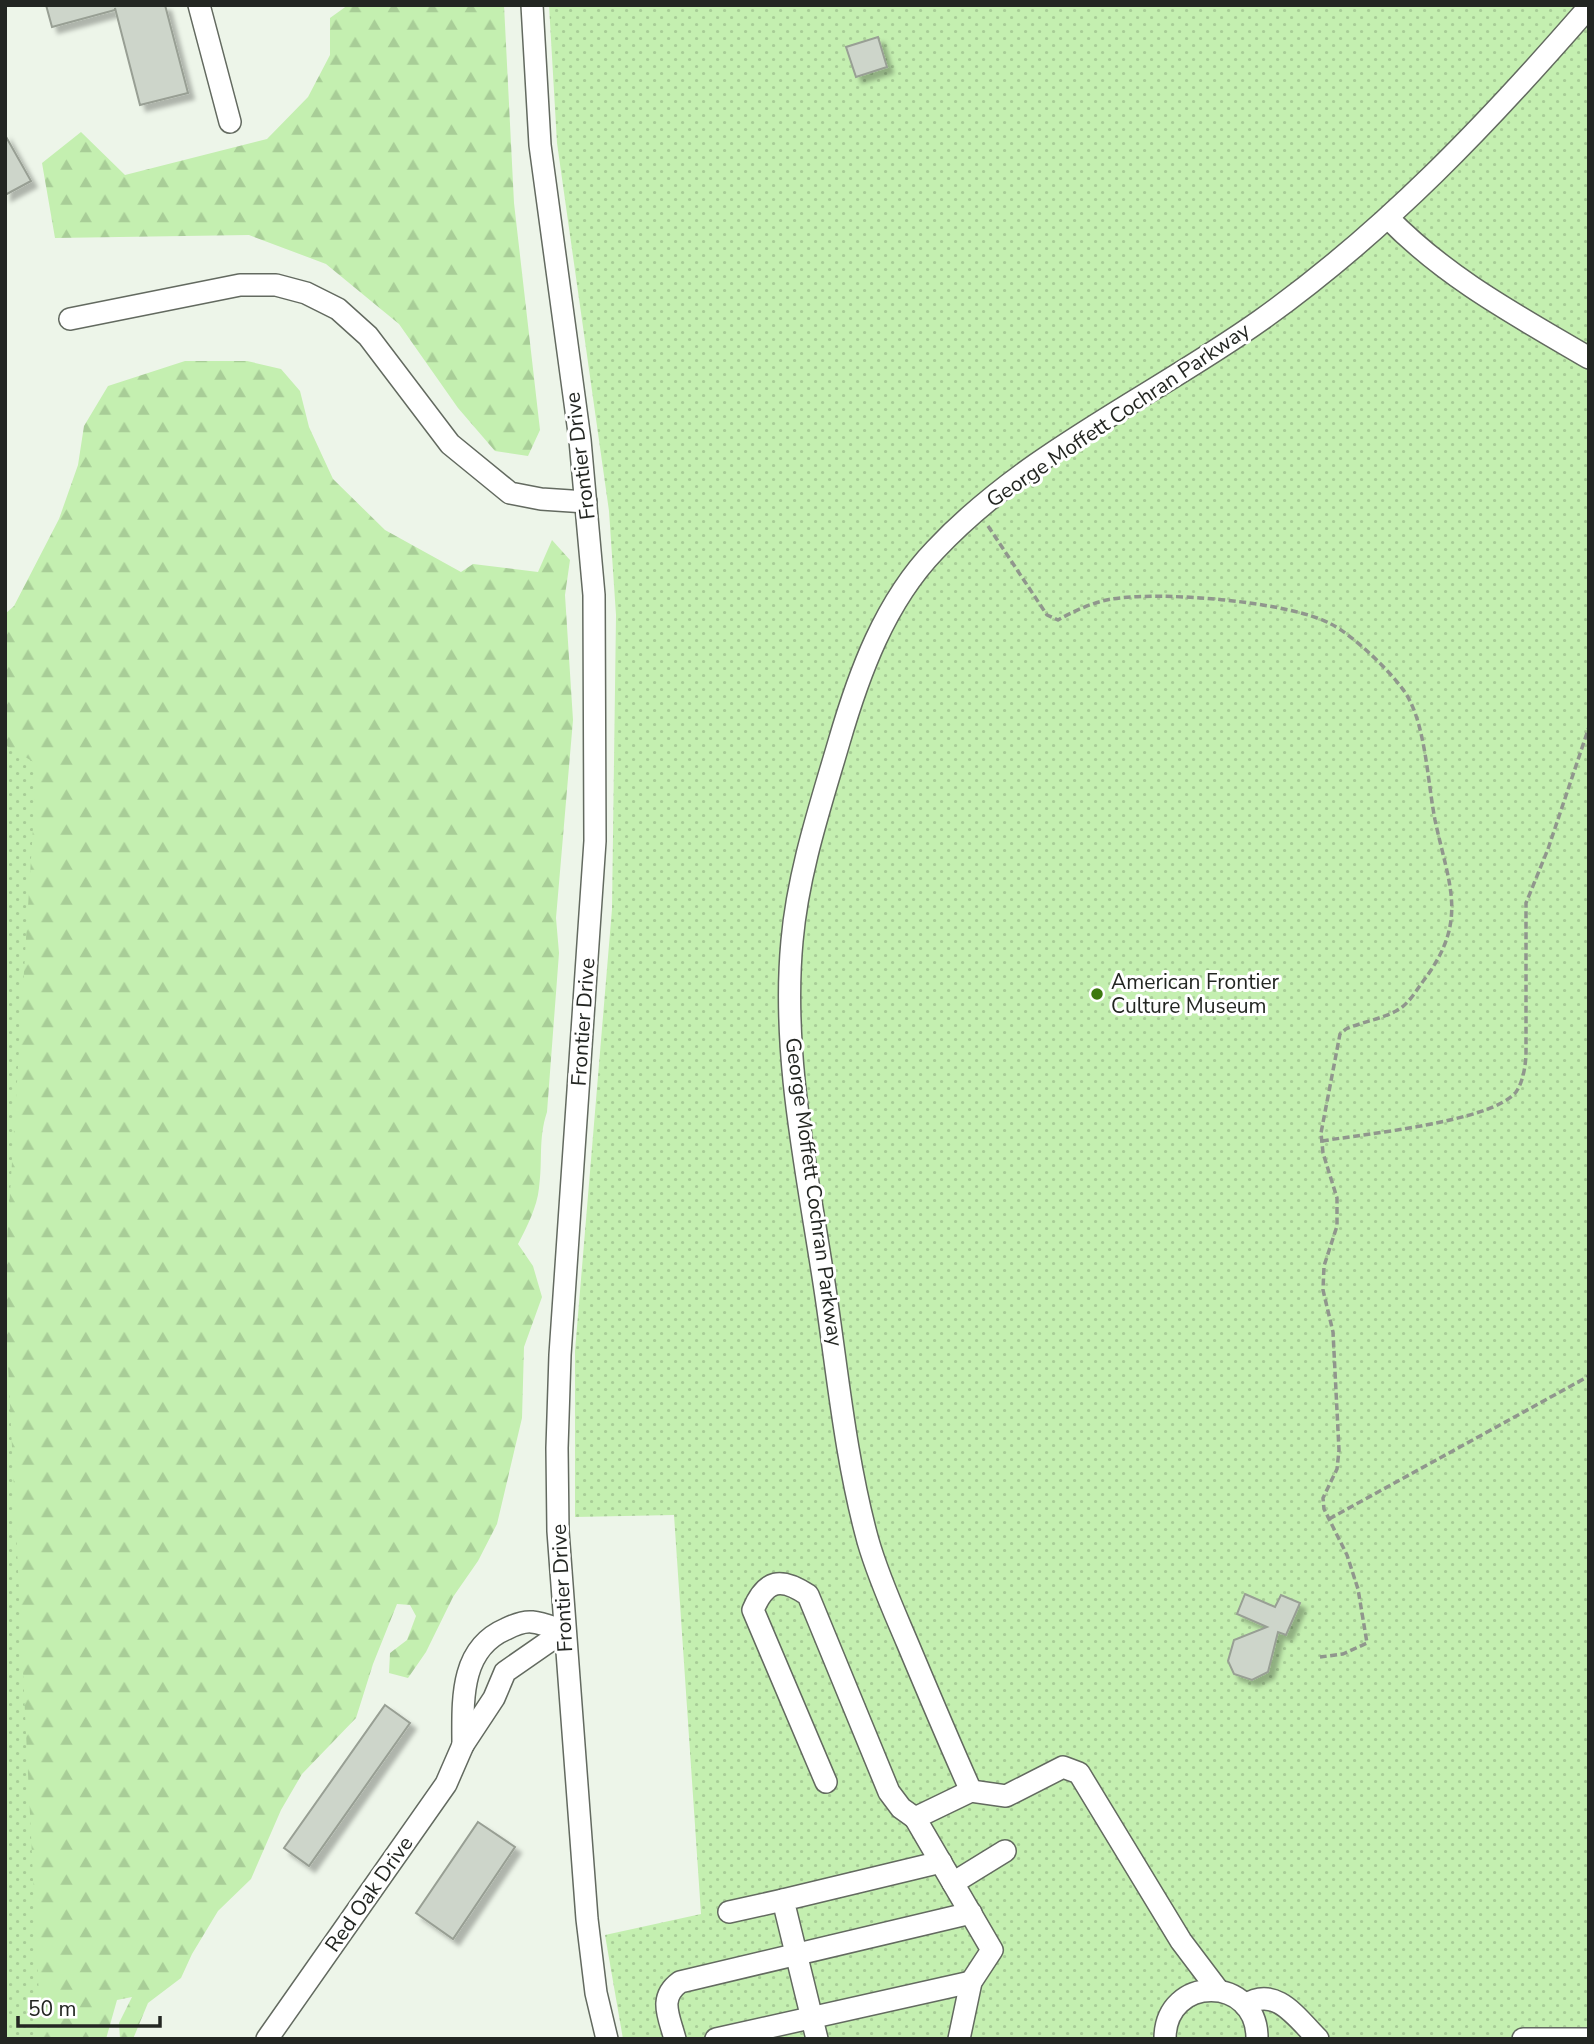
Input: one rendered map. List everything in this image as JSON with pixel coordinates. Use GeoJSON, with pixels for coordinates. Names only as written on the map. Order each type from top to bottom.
{"type":"FeatureCollection","features":[{"type":"Feature","properties":{"kind":"street"},"geometry":{"type":"LineString","coordinates":[[199,5],[230,122]]}},
{"type":"Feature","properties":{"kind":"street","name":"Frontier Drive"},"geometry":{"type":"LineString","coordinates":[[531,5],[543,180],[586,502],[594,595],[596,802],[593,894],[559,1368],[558,1531],[589,1940],[607,2039]]}},
{"type":"Feature","properties":{"kind":"street","name":"George Moffett Cochran Parkway"},"geometry":{"type":"LineString","coordinates":[[971,1791],[883,1584],[869,1544],[854,1478],[799,1112],[791,1023],[790,966],[795,909],[815,824],[867,659],[896,600],[916,571],[976,510],[1041,461],[1188,370],[1266,317],[1340,261],[1464,146],[1589,7]]}},
{"type":"Feature","properties":{"kind":"street"},"geometry":{"type":"LineString","coordinates":[[1388,218],[1422,253],[1464,284],[1589,358]]}},
{"type":"Feature","properties":{"kind":"street"},"geometry":{"type":"LineString","coordinates":[[70,319],[240,285],[276,285],[306,293],[338,309],[368,336],[450,444],[510,493],[541,499],[586,502]]}},
{"type":"Feature","properties":{"kind":"street"},"geometry":{"type":"LineString","coordinates":[[826,1782],[753,1609],[761,1591],[774,1583],[792,1584],[808,1595],[889,1792],[901,1808],[915,1818],[992,1950],[971,1982],[959,2039]]}},
{"type":"Feature","properties":{"kind":"street","name":"Red Oak Drive"},"geometry":{"type":"LineString","coordinates":[[463,1745],[463,1691],[468,1672],[485,1643],[500,1631],[531,1622],[564,1630]]}},
{"type":"Feature","properties":{"kind":"street","name":"Red Oak Drive"},"geometry":{"type":"LineString","coordinates":[[267,2039],[446,1784],[463,1745],[512,1665],[534,1653],[564,1630]]}},
{"type":"Feature","properties":{"kind":"street"},"geometry":{"type":"LineString","coordinates":[[915,1818],[971,1791],[1006,1796],[1061,1767],[1075,1770],[1181,1941],[1218,1990]]}},
{"type":"Feature","properties":{"kind":"street"},"geometry":{"type":"LineString","coordinates":[[953,1883],[1005,1851]]}},
{"type":"Feature","properties":{"kind":"street"},"geometry":{"type":"LineString","coordinates":[[729,1912],[941,1862]]}},
{"type":"Feature","properties":{"kind":"street"},"geometry":{"type":"LineString","coordinates":[[783,1900],[817,2039]]}},
{"type":"Feature","properties":{"kind":"street"},"geometry":{"type":"LineString","coordinates":[[674,2039],[665,2002],[669,1989],[680,1982],[971,1913]]}},
{"type":"Feature","properties":{"kind":"street"},"geometry":{"type":"LineString","coordinates":[[716,2039],[971,1982]]}},
{"type":"Feature","properties":{"kind":"street"},"geometry":{"type":"LineString","coordinates":[[1152,2039],[1166,2030],[1175,2007],[1187,1996],[1202,1990],[1218,1990],[1233,1996],[1245,2006],[1254,2022],[1256,2039]]}},
{"type":"Feature","properties":{"kind":"street"},"geometry":{"type":"LineString","coordinates":[[1245,2006],[1258,1997],[1268,1997],[1291,2012],[1318,2039]]}},
{"type":"Feature","properties":{"kind":"street"},"geometry":{"type":"LineString","coordinates":[[1523,2039],[1588,2039]]}},
{"type":"Feature","properties":{"kind":"path"},"geometry":{"type":"LineString","coordinates":[[976,510],[1047,615],[1058,620],[1111,599],[1150,597],[1211,600],[1308,615],[1332,624],[1354,642],[1401,685],[1411,702],[1452,893],[1452,926],[1443,953],[1399,1010],[1346,1029],[1340,1034],[1322,1141],[1337,1198],[1337,1226],[1324,1266],[1323,1290],[1334,1332],[1339,1450],[1337,1469],[1323,1498],[1358,1589],[1367,1643],[1343,1654],[1320,1657]]}},
{"type":"Feature","properties":{"kind":"path"},"geometry":{"type":"LineString","coordinates":[[1322,1141],[1475,1115],[1515,1093],[1524,1073],[1526,1056],[1526,902],[1548,849],[1589,727]]}},
{"type":"Feature","properties":{"kind":"path"},"geometry":{"type":"LineString","coordinates":[[1329,1519],[1589,1376]]}},
{"type":"Feature","properties":{"kind":"green space"},"geometry":{"type":"Polygon","coordinates":[[[348,5],[504,5],[514,203],[540,430],[528,456],[495,451],[458,408],[399,324],[326,264],[249,235],[55,238],[42,163],[81,132],[125,175],[267,139],[308,97],[330,55],[330,18],[348,5]]]}},
{"type":"Feature","properties":{"kind":"green space","name":"American Frontier Culture Museum"},"geometry":{"type":"Polygon","coordinates":[[[549,5],[1589,5],[1589,2039],[623,2039],[605,1935],[701,1914],[674,1515],[575,1517],[575,1351],[612,909],[616,615],[609,511],[557,143],[549,5]]]}},
{"type":"Feature","properties":{"kind":"green space"},"geometry":{"type":"Polygon","coordinates":[[[185,361],[247,361],[281,369],[300,391],[309,427],[333,479],[385,530],[461,572],[473,564],[538,572],[552,540],[570,560],[565,595],[573,720],[556,918],[559,953],[547,1112],[538,1195],[518,1244],[533,1266],[542,1297],[524,1347],[522,1418],[497,1524],[478,1561],[453,1597],[426,1652],[408,1678],[389,1673],[390,1653],[407,1640],[416,1616],[410,1605],[397,1604],[373,1664],[356,1718],[302,1774],[281,1810],[251,1879],[218,1911],[181,1978],[148,2003],[133,2039],[120,2039],[119,2023],[132,1997],[117,2000],[106,2039],[5,2039],[5,614],[14,606],[59,519],[78,465],[84,426],[108,386],[185,361]]]}},
{"type":"Feature","properties":{"kind":"green space"},"geometry":{"type":"Polygon","coordinates":[[[5,745],[37,764],[5,1273],[5,745]]]}},
{"type":"Feature","properties":{"kind":"green space"},"geometry":{"type":"Polygon","coordinates":[[[5,1304],[41,2039],[5,2039],[5,1304]]]}},
{"type":"Feature","properties":{"kind":"building"},"geometry":{"type":"Polygon","coordinates":[[[46,5],[165,5],[188,93],[140,105],[115,8],[52,27],[46,5]]]}},
{"type":"Feature","properties":{"kind":"building"},"geometry":{"type":"Polygon","coordinates":[[[878,37],[887,67],[856,77],[846,47],[878,37]]]}},
{"type":"Feature","properties":{"kind":"building"},"geometry":{"type":"Polygon","coordinates":[[[5,135],[31,181],[5,195],[5,135]]]}},
{"type":"Feature","properties":{"kind":"building"},"geometry":{"type":"Polygon","coordinates":[[[1245,1594],[1275,1607],[1281,1595],[1300,1603],[1286,1635],[1278,1632],[1268,1672],[1252,1680],[1234,1674],[1228,1661],[1234,1640],[1267,1627],[1237,1614],[1245,1594]]]}},
{"type":"Feature","properties":{"kind":"building"},"geometry":{"type":"Polygon","coordinates":[[[385,1705],[410,1723],[309,1866],[284,1848],[385,1705]]]}},
{"type":"Feature","properties":{"kind":"building"},"geometry":{"type":"Polygon","coordinates":[[[478,1822],[515,1847],[453,1939],[416,1913],[478,1822]]]}},
{"type":"Feature","properties":{"kind":"place","name":"American Frontier Culture Museum"},"geometry":{"type":"Point","coordinates":[1097,994]}}]}
